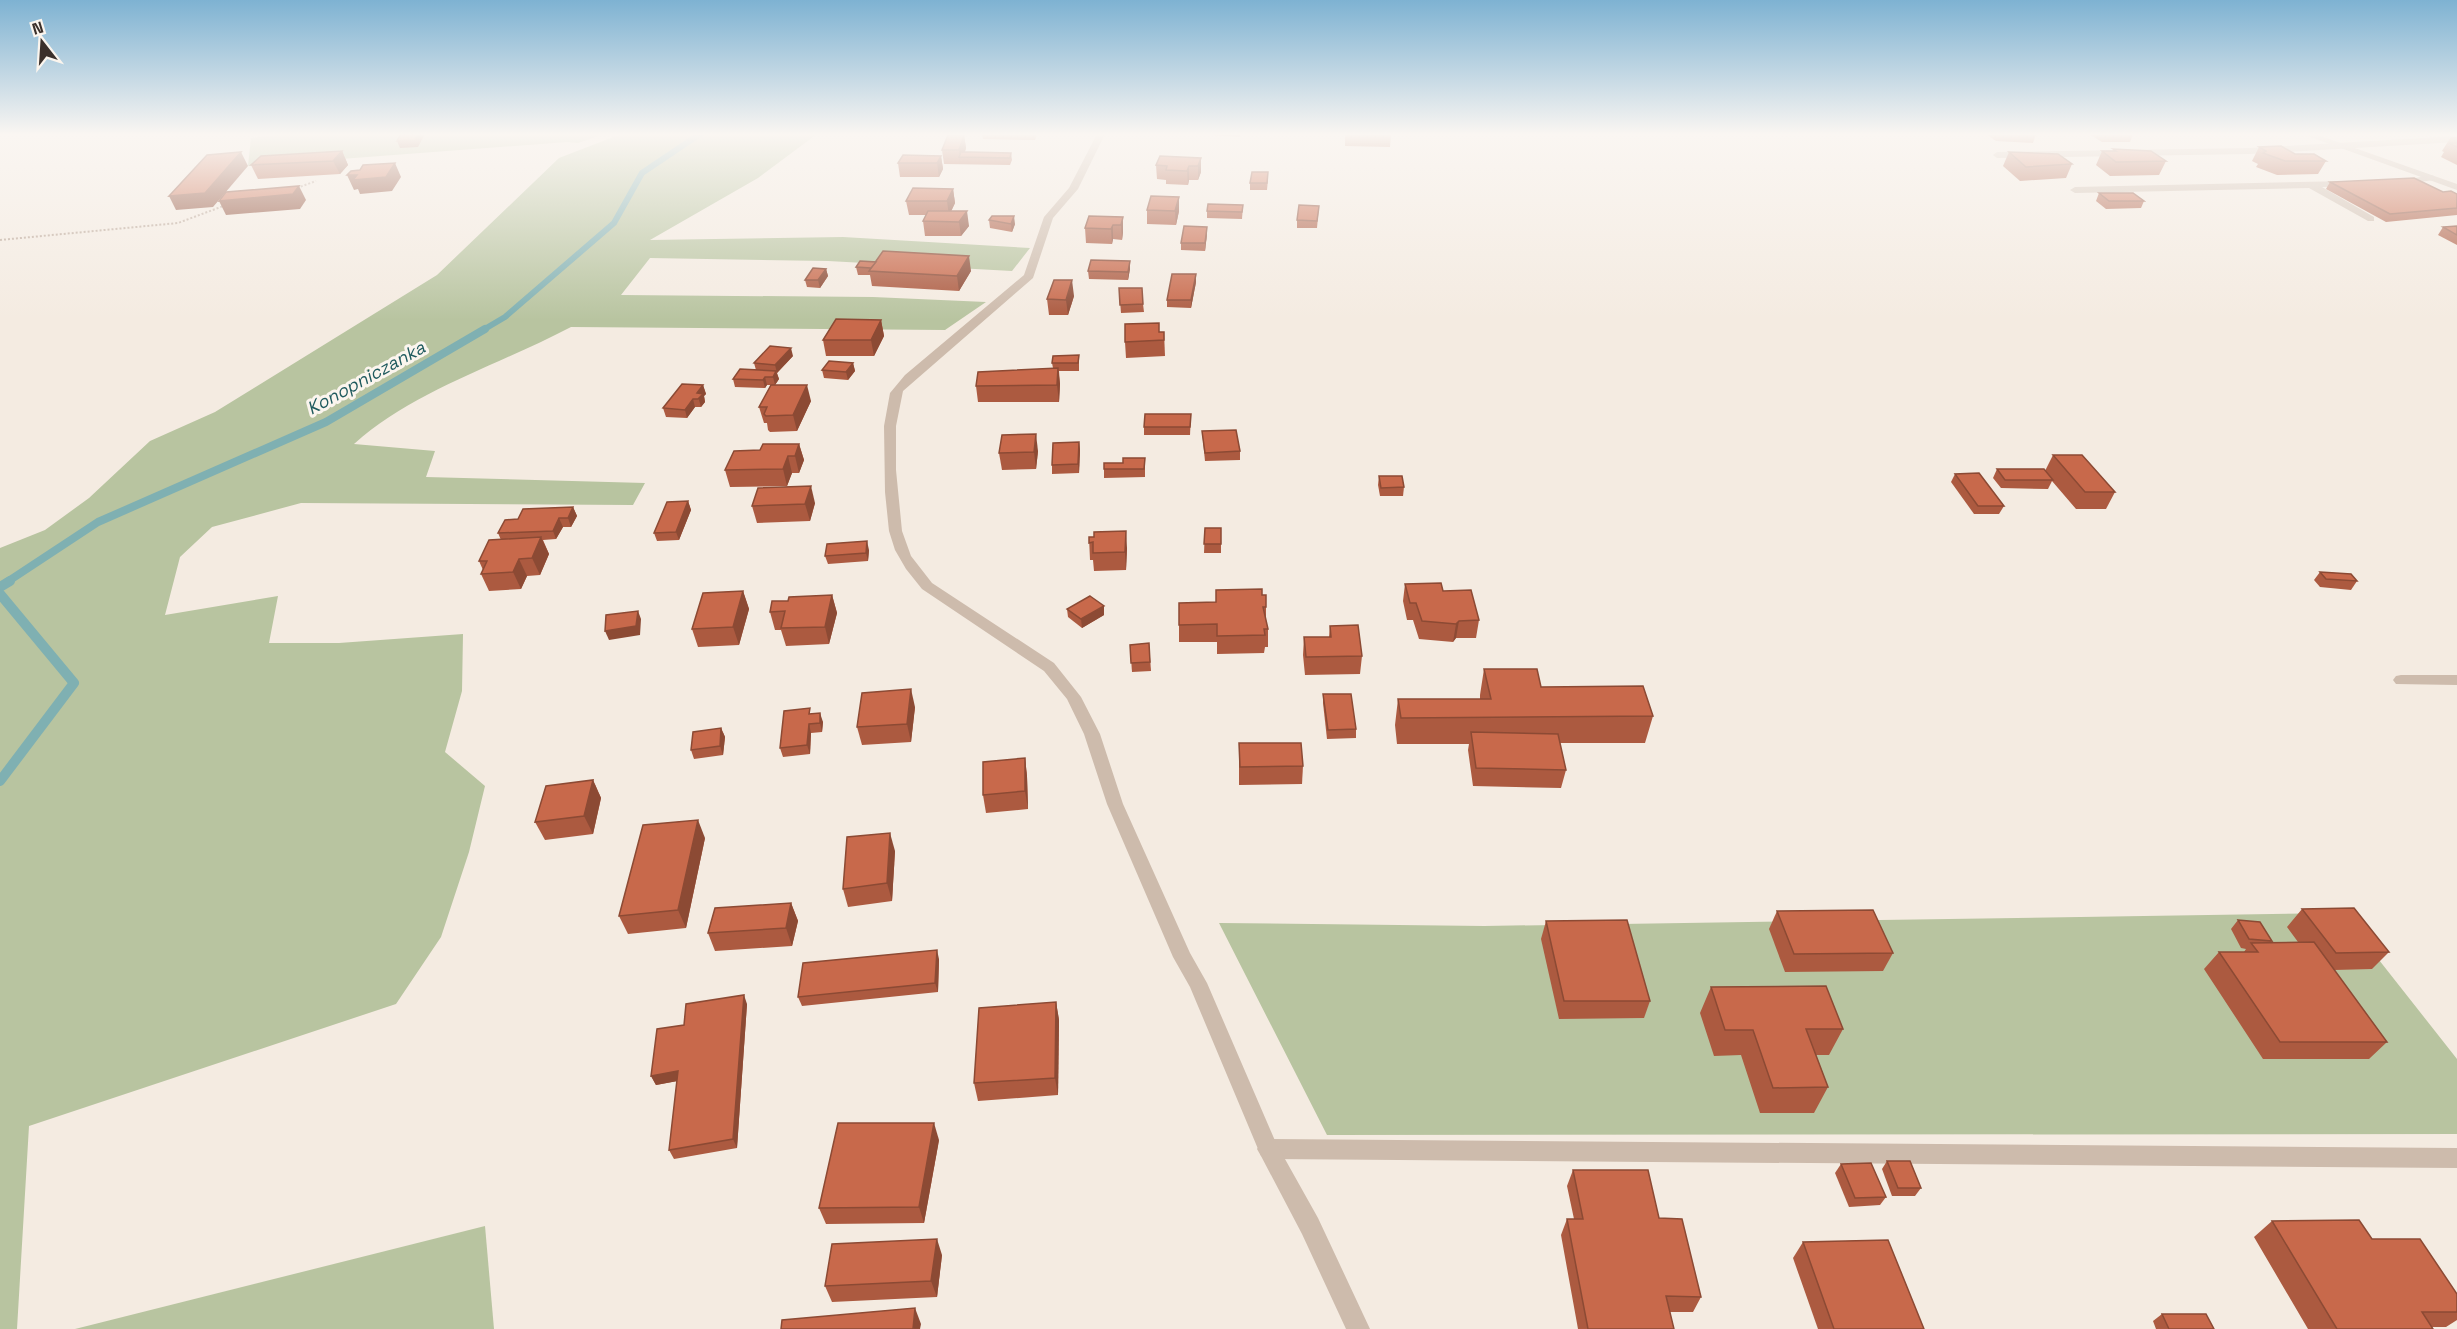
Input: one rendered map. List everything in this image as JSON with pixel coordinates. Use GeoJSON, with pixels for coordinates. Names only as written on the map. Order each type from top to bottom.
{"type":"FeatureCollection","features":[{"type":"Feature","properties":{"kind":"street"},"geometry":{"type":"LineString","coordinates":[[1067,196],[1048,217],[1029,276],[900,386],[894,396],[890,448],[894,519],[898,543],[912,570],[927,586],[1049,667],[1073,697],[1092,734],[1115,804],[1182,957],[1198,983],[1268,1149],[1310,1226],[1358,1329]]}},
{"type":"Feature","properties":{"kind":"street"},"geometry":{"type":"LineString","coordinates":[[2331,196],[2372,219]]}},
{"type":"Feature","properties":{"kind":"street"},"geometry":{"type":"LineString","coordinates":[[2401,680],[2457,680]]}},
{"type":"Feature","properties":{"kind":"street"},"geometry":{"type":"LineString","coordinates":[[1268,1149],[2457,1158]]}},
{"type":"Feature","properties":{"kind":"path"},"geometry":{"type":"LineString","coordinates":[[0,240],[178,224],[235,202]]}},
{"type":"Feature","properties":{"kind":"green space"},"geometry":{"type":"Polygon","coordinates":[[[519,196],[727,196],[650,240],[843,237],[1030,248],[1012,271],[828,261],[650,258],[621,295],[873,297],[986,302],[945,330],[571,327],[430,393],[378,425],[354,444],[435,451],[426,477],[645,483],[633,505],[301,503],[212,527],[180,557],[165,615],[278,596],[269,643],[339,643],[463,634],[462,691],[445,752],[485,786],[469,852],[441,937],[396,1004],[29,1126],[17,1329],[0,1329],[0,548],[45,530],[89,498],[150,441],[215,412],[437,275],[519,196]]]}},
{"type":"Feature","properties":{"kind":"green space"},"geometry":{"type":"Polygon","coordinates":[[[2342,913],[2457,1059],[2457,1134],[1327,1135],[1219,923],[1484,926],[2342,913]]]}},
{"type":"Feature","properties":{"kind":"green space"},"geometry":{"type":"Polygon","coordinates":[[[485,1226],[494,1329],[75,1329],[485,1226]]]}},
{"type":"Feature","properties":{"kind":"building"},"geometry":{"type":"Polygon","coordinates":[[[223,196],[272,196],[219,201],[223,196]]]}},
{"type":"Feature","properties":{"kind":"building"},"geometry":{"type":"Polygon","coordinates":[[[909,196],[949,196],[947,201],[906,201],[909,196]]]}},
{"type":"Feature","properties":{"kind":"building"},"geometry":{"type":"Polygon","coordinates":[[[1151,196],[1179,197],[1175,211],[1147,210],[1151,196]]]}},
{"type":"Feature","properties":{"kind":"building"},"geometry":{"type":"Polygon","coordinates":[[[2103,196],[2137,196],[2144,201],[2109,201],[2103,196]]]}},
{"type":"Feature","properties":{"kind":"building"},"geometry":{"type":"Polygon","coordinates":[[[2356,196],[2457,196],[2457,208],[2390,214],[2356,196]]]}},
{"type":"Feature","properties":{"kind":"building"},"geometry":{"type":"Polygon","coordinates":[[[1208,204],[1243,205],[1242,212],[1207,211],[1208,204]]]}},
{"type":"Feature","properties":{"kind":"building"},"geometry":{"type":"Polygon","coordinates":[[[1299,205],[1319,206],[1317,221],[1297,220],[1299,205]]]}},
{"type":"Feature","properties":{"kind":"building"},"geometry":{"type":"Polygon","coordinates":[[[928,211],[967,211],[959,222],[923,221],[928,211]]]}},
{"type":"Feature","properties":{"kind":"building"},"geometry":{"type":"Polygon","coordinates":[[[992,216],[1014,216],[1011,224],[989,220],[992,216]]]}},
{"type":"Feature","properties":{"kind":"building"},"geometry":{"type":"Polygon","coordinates":[[[1089,216],[1123,217],[1121,225],[1113,225],[1111,229],[1085,228],[1089,216]]]}},
{"type":"Feature","properties":{"kind":"building"},"geometry":{"type":"Polygon","coordinates":[[[1184,226],[1207,227],[1205,243],[1181,243],[1184,226]]]}},
{"type":"Feature","properties":{"kind":"building"},"geometry":{"type":"Polygon","coordinates":[[[2457,226],[2457,235],[2443,227],[2457,226]]]}},
{"type":"Feature","properties":{"kind":"building"},"geometry":{"type":"Polygon","coordinates":[[[883,251],[969,256],[957,276],[869,271],[883,251]]]}},
{"type":"Feature","properties":{"kind":"building"},"geometry":{"type":"Polygon","coordinates":[[[1091,260],[1130,261],[1128,272],[1088,271],[1091,260]]]}},
{"type":"Feature","properties":{"kind":"building"},"geometry":{"type":"Polygon","coordinates":[[[860,261],[876,262],[871,268],[856,267],[860,261]]]}},
{"type":"Feature","properties":{"kind":"building"},"geometry":{"type":"Polygon","coordinates":[[[813,268],[826,269],[818,280],[805,280],[813,268]]]}},
{"type":"Feature","properties":{"kind":"building"},"geometry":{"type":"Polygon","coordinates":[[[1172,274],[1196,274],[1191,300],[1167,300],[1172,274]]]}},
{"type":"Feature","properties":{"kind":"building"},"geometry":{"type":"Polygon","coordinates":[[[1054,280],[1072,280],[1066,300],[1047,299],[1054,280]]]}},
{"type":"Feature","properties":{"kind":"building"},"geometry":{"type":"Polygon","coordinates":[[[1119,288],[1142,288],[1143,304],[1120,305],[1119,288]]]}},
{"type":"Feature","properties":{"kind":"building"},"geometry":{"type":"Polygon","coordinates":[[[836,319],[881,320],[871,340],[823,340],[836,319]]]}},
{"type":"Feature","properties":{"kind":"building"},"geometry":{"type":"Polygon","coordinates":[[[1159,323],[1159,332],[1164,332],[1164,340],[1125,342],[1125,324],[1159,323]]]}},
{"type":"Feature","properties":{"kind":"building"},"geometry":{"type":"Polygon","coordinates":[[[770,346],[791,348],[775,365],[754,363],[770,346]]]}},
{"type":"Feature","properties":{"kind":"building"},"geometry":{"type":"Polygon","coordinates":[[[1079,355],[1078,363],[1052,363],[1053,356],[1079,355]]]}},
{"type":"Feature","properties":{"kind":"building"},"geometry":{"type":"Polygon","coordinates":[[[829,361],[853,363],[846,372],[822,370],[829,361]]]}},
{"type":"Feature","properties":{"kind":"building"},"geometry":{"type":"Polygon","coordinates":[[[1058,368],[1057,385],[976,386],[978,372],[1058,368]]]}},
{"type":"Feature","properties":{"kind":"building"},"geometry":{"type":"Polygon","coordinates":[[[740,369],[776,371],[773,377],[765,377],[763,380],[733,379],[740,369]]]}},
{"type":"Feature","properties":{"kind":"building"},"geometry":{"type":"Polygon","coordinates":[[[682,384],[703,385],[697,393],[703,394],[698,399],[693,399],[685,410],[663,408],[682,384]]]}},
{"type":"Feature","properties":{"kind":"building"},"geometry":{"type":"Polygon","coordinates":[[[771,385],[807,385],[793,415],[766,416],[764,414],[767,407],[759,407],[771,385]]]}},
{"type":"Feature","properties":{"kind":"building"},"geometry":{"type":"Polygon","coordinates":[[[1145,414],[1191,414],[1190,427],[1144,427],[1145,414]]]}},
{"type":"Feature","properties":{"kind":"building"},"geometry":{"type":"Polygon","coordinates":[[[1236,430],[1240,451],[1205,453],[1202,431],[1236,430]]]}},
{"type":"Feature","properties":{"kind":"building"},"geometry":{"type":"Polygon","coordinates":[[[1036,434],[1034,452],[999,453],[1002,435],[1036,434]]]}},
{"type":"Feature","properties":{"kind":"building"},"geometry":{"type":"Polygon","coordinates":[[[1079,442],[1078,464],[1052,465],[1053,443],[1079,442]]]}},
{"type":"Feature","properties":{"kind":"building"},"geometry":{"type":"Polygon","coordinates":[[[763,444],[799,444],[795,456],[788,456],[783,469],[725,470],[734,451],[760,450],[763,444]]]}},
{"type":"Feature","properties":{"kind":"building"},"geometry":{"type":"Polygon","coordinates":[[[2053,455],[2082,455],[2115,492],[2085,492],[2053,455]]]}},
{"type":"Feature","properties":{"kind":"building"},"geometry":{"type":"Polygon","coordinates":[[[1123,458],[1145,458],[1144,469],[1104,469],[1104,463],[1123,463],[1123,458]]]}},
{"type":"Feature","properties":{"kind":"building"},"geometry":{"type":"Polygon","coordinates":[[[1997,469],[2044,469],[2053,480],[2005,480],[1997,469]]]}},
{"type":"Feature","properties":{"kind":"building"},"geometry":{"type":"Polygon","coordinates":[[[1979,473],[2004,506],[1978,506],[1955,474],[1979,473]]]}},
{"type":"Feature","properties":{"kind":"building"},"geometry":{"type":"Polygon","coordinates":[[[1379,476],[1402,476],[1404,487],[1381,488],[1379,476]]]}},
{"type":"Feature","properties":{"kind":"building"},"geometry":{"type":"Polygon","coordinates":[[[811,486],[805,504],[752,506],[758,488],[811,486]]]}},
{"type":"Feature","properties":{"kind":"building"},"geometry":{"type":"Polygon","coordinates":[[[688,501],[676,532],[654,533],[667,502],[688,501]]]}},
{"type":"Feature","properties":{"kind":"building"},"geometry":{"type":"Polygon","coordinates":[[[573,507],[568,518],[559,518],[553,531],[498,533],[505,520],[518,519],[523,509],[573,507]]]}},
{"type":"Feature","properties":{"kind":"building"},"geometry":{"type":"Polygon","coordinates":[[[1205,528],[1221,528],[1221,544],[1204,544],[1205,528]]]}},
{"type":"Feature","properties":{"kind":"building"},"geometry":{"type":"Polygon","coordinates":[[[1126,531],[1125,552],[1093,553],[1093,542],[1089,543],[1089,537],[1094,537],[1094,532],[1126,531]]]}},
{"type":"Feature","properties":{"kind":"building"},"geometry":{"type":"Polygon","coordinates":[[[541,537],[532,558],[519,559],[513,572],[481,574],[487,561],[479,561],[489,540],[541,537]]]}},
{"type":"Feature","properties":{"kind":"building"},"geometry":{"type":"Polygon","coordinates":[[[867,541],[866,553],[825,556],[827,544],[867,541]]]}},
{"type":"Feature","properties":{"kind":"building"},"geometry":{"type":"Polygon","coordinates":[[[2320,572],[2351,574],[2357,581],[2326,579],[2320,572]]]}},
{"type":"Feature","properties":{"kind":"building"},"geometry":{"type":"Polygon","coordinates":[[[1441,583],[1443,591],[1471,590],[1479,620],[1459,621],[1456,624],[1422,621],[1416,603],[1410,603],[1405,584],[1441,583]]]}},
{"type":"Feature","properties":{"kind":"building"},"geometry":{"type":"Polygon","coordinates":[[[1262,589],[1262,595],[1266,595],[1266,607],[1263,607],[1268,629],[1264,629],[1265,635],[1217,636],[1217,624],[1179,625],[1179,603],[1216,602],[1216,590],[1262,589]]]}},
{"type":"Feature","properties":{"kind":"building"},"geometry":{"type":"Polygon","coordinates":[[[743,591],[733,627],[692,629],[703,593],[743,591]]]}},
{"type":"Feature","properties":{"kind":"building"},"geometry":{"type":"Polygon","coordinates":[[[832,595],[825,627],[781,628],[785,611],[770,612],[772,601],[788,601],[789,597],[832,595]]]}},
{"type":"Feature","properties":{"kind":"building"},"geometry":{"type":"Polygon","coordinates":[[[1090,596],[1104,606],[1081,619],[1067,609],[1090,596]]]}},
{"type":"Feature","properties":{"kind":"building"},"geometry":{"type":"Polygon","coordinates":[[[638,611],[636,626],[605,631],[606,615],[638,611]]]}},
{"type":"Feature","properties":{"kind":"building"},"geometry":{"type":"Polygon","coordinates":[[[1358,625],[1362,656],[1306,657],[1304,637],[1331,637],[1330,626],[1358,625]]]}},
{"type":"Feature","properties":{"kind":"building"},"geometry":{"type":"Polygon","coordinates":[[[1149,643],[1150,662],[1131,663],[1130,645],[1149,643]]]}},
{"type":"Feature","properties":{"kind":"building"},"geometry":{"type":"Polygon","coordinates":[[[1484,669],[1537,669],[1541,687],[1643,686],[1653,716],[1401,718],[1398,699],[1491,699],[1484,669]]]}},
{"type":"Feature","properties":{"kind":"building"},"geometry":{"type":"Polygon","coordinates":[[[911,689],[907,724],[857,727],[862,693],[911,689]]]}},
{"type":"Feature","properties":{"kind":"building"},"geometry":{"type":"Polygon","coordinates":[[[1323,694],[1351,694],[1356,729],[1328,730],[1323,694]]]}},
{"type":"Feature","properties":{"kind":"building"},"geometry":{"type":"Polygon","coordinates":[[[810,708],[809,714],[820,713],[820,723],[809,724],[807,745],[780,748],[784,711],[810,708]]]}},
{"type":"Feature","properties":{"kind":"building"},"geometry":{"type":"Polygon","coordinates":[[[721,728],[720,746],[691,750],[693,732],[721,728]]]}},
{"type":"Feature","properties":{"kind":"building"},"geometry":{"type":"Polygon","coordinates":[[[1471,732],[1558,734],[1566,770],[1476,768],[1471,732]]]}},
{"type":"Feature","properties":{"kind":"building"},"geometry":{"type":"Polygon","coordinates":[[[1239,743],[1301,743],[1303,766],[1240,767],[1239,743]]]}},
{"type":"Feature","properties":{"kind":"building"},"geometry":{"type":"Polygon","coordinates":[[[1025,758],[1025,791],[983,795],[983,762],[1025,758]]]}},
{"type":"Feature","properties":{"kind":"building"},"geometry":{"type":"Polygon","coordinates":[[[593,780],[584,816],[535,822],[546,786],[593,780]]]}},
{"type":"Feature","properties":{"kind":"building"},"geometry":{"type":"Polygon","coordinates":[[[698,820],[678,910],[619,916],[643,825],[698,820]]]}},
{"type":"Feature","properties":{"kind":"building"},"geometry":{"type":"Polygon","coordinates":[[[890,833],[887,883],[843,889],[847,837],[890,833]]]}},
{"type":"Feature","properties":{"kind":"building"},"geometry":{"type":"Polygon","coordinates":[[[791,903],[786,928],[708,933],[715,908],[791,903]]]}},
{"type":"Feature","properties":{"kind":"building"},"geometry":{"type":"Polygon","coordinates":[[[2354,908],[2389,952],[2336,953],[2302,909],[2354,908]]]}},
{"type":"Feature","properties":{"kind":"building"},"geometry":{"type":"Polygon","coordinates":[[[1873,910],[1893,953],[1794,954],[1777,911],[1873,910]]]}},
{"type":"Feature","properties":{"kind":"building"},"geometry":{"type":"Polygon","coordinates":[[[1627,920],[1650,1001],[1564,1001],[1546,921],[1627,920]]]}},
{"type":"Feature","properties":{"kind":"building"},"geometry":{"type":"Polygon","coordinates":[[[2238,920],[2260,922],[2272,941],[2249,939],[2238,920]]]}},
{"type":"Feature","properties":{"kind":"building"},"geometry":{"type":"Polygon","coordinates":[[[2314,942],[2387,1042],[2280,1042],[2219,952],[2258,952],[2251,943],[2314,942]]]}},
{"type":"Feature","properties":{"kind":"building"},"geometry":{"type":"Polygon","coordinates":[[[937,950],[935,983],[798,997],[803,963],[937,950]]]}},
{"type":"Feature","properties":{"kind":"building"},"geometry":{"type":"Polygon","coordinates":[[[1826,986],[1843,1029],[1806,1029],[1828,1087],[1773,1088],[1753,1030],[1725,1030],[1711,987],[1826,986]]]}},
{"type":"Feature","properties":{"kind":"building"},"geometry":{"type":"Polygon","coordinates":[[[744,995],[733,1139],[669,1150],[678,1071],[651,1076],[657,1029],[684,1025],[686,1004],[744,995]]]}},
{"type":"Feature","properties":{"kind":"building"},"geometry":{"type":"Polygon","coordinates":[[[1056,1002],[1055,1078],[974,1083],[979,1008],[1056,1002]]]}},
{"type":"Feature","properties":{"kind":"building"},"geometry":{"type":"Polygon","coordinates":[[[838,1123],[934,1123],[919,1207],[819,1208],[838,1123]]]}},
{"type":"Feature","properties":{"kind":"building"},"geometry":{"type":"Polygon","coordinates":[[[1887,1161],[1910,1161],[1921,1188],[1898,1188],[1887,1161]]]}},
{"type":"Feature","properties":{"kind":"building"},"geometry":{"type":"Polygon","coordinates":[[[1871,1163],[1886,1197],[1855,1198],[1841,1164],[1871,1163]]]}},
{"type":"Feature","properties":{"kind":"building"},"geometry":{"type":"Polygon","coordinates":[[[1573,1170],[1648,1170],[1659,1218],[1682,1219],[1701,1297],[1666,1296],[1674,1329],[1588,1329],[1567,1219],[1583,1219],[1573,1170]]]}},
{"type":"Feature","properties":{"kind":"building"},"geometry":{"type":"Polygon","coordinates":[[[2359,1220],[2372,1239],[2420,1239],[2457,1294],[2457,1312],[2422,1312],[2433,1329],[2337,1329],[2272,1221],[2359,1220]]]}},
{"type":"Feature","properties":{"kind":"building"},"geometry":{"type":"Polygon","coordinates":[[[937,1239],[931,1281],[825,1286],[832,1244],[937,1239]]]}},
{"type":"Feature","properties":{"kind":"building"},"geometry":{"type":"Polygon","coordinates":[[[1888,1240],[1924,1329],[1834,1329],[1803,1242],[1888,1240]]]}},
{"type":"Feature","properties":{"kind":"building"},"geometry":{"type":"Polygon","coordinates":[[[915,1308],[913,1329],[781,1329],[782,1320],[915,1308]]]}},
{"type":"Feature","properties":{"kind":"building"},"geometry":{"type":"Polygon","coordinates":[[[2162,1314],[2206,1314],[2214,1329],[2169,1329],[2162,1314]]]}},
{"type":"Feature","properties":{"kind":"waterway","name":"Konopniczanka"},"geometry":{"type":"LineString","coordinates":[[483,330],[505,317],[614,223],[629,196]]}},
{"type":"Feature","properties":{"kind":"waterway","name":"Konopniczanka"},"geometry":{"type":"LineString","coordinates":[[7,582],[98,522],[326,422],[485,329]]}},
{"type":"Feature","properties":{"kind":"waterway","name":"Konopniczanka"},"geometry":{"type":"LineString","coordinates":[[0,587],[10,581]]}},
{"type":"Feature","properties":{"kind":"waterway"},"geometry":{"type":"LineString","coordinates":[[0,594],[74,683],[0,781]]}}]}
